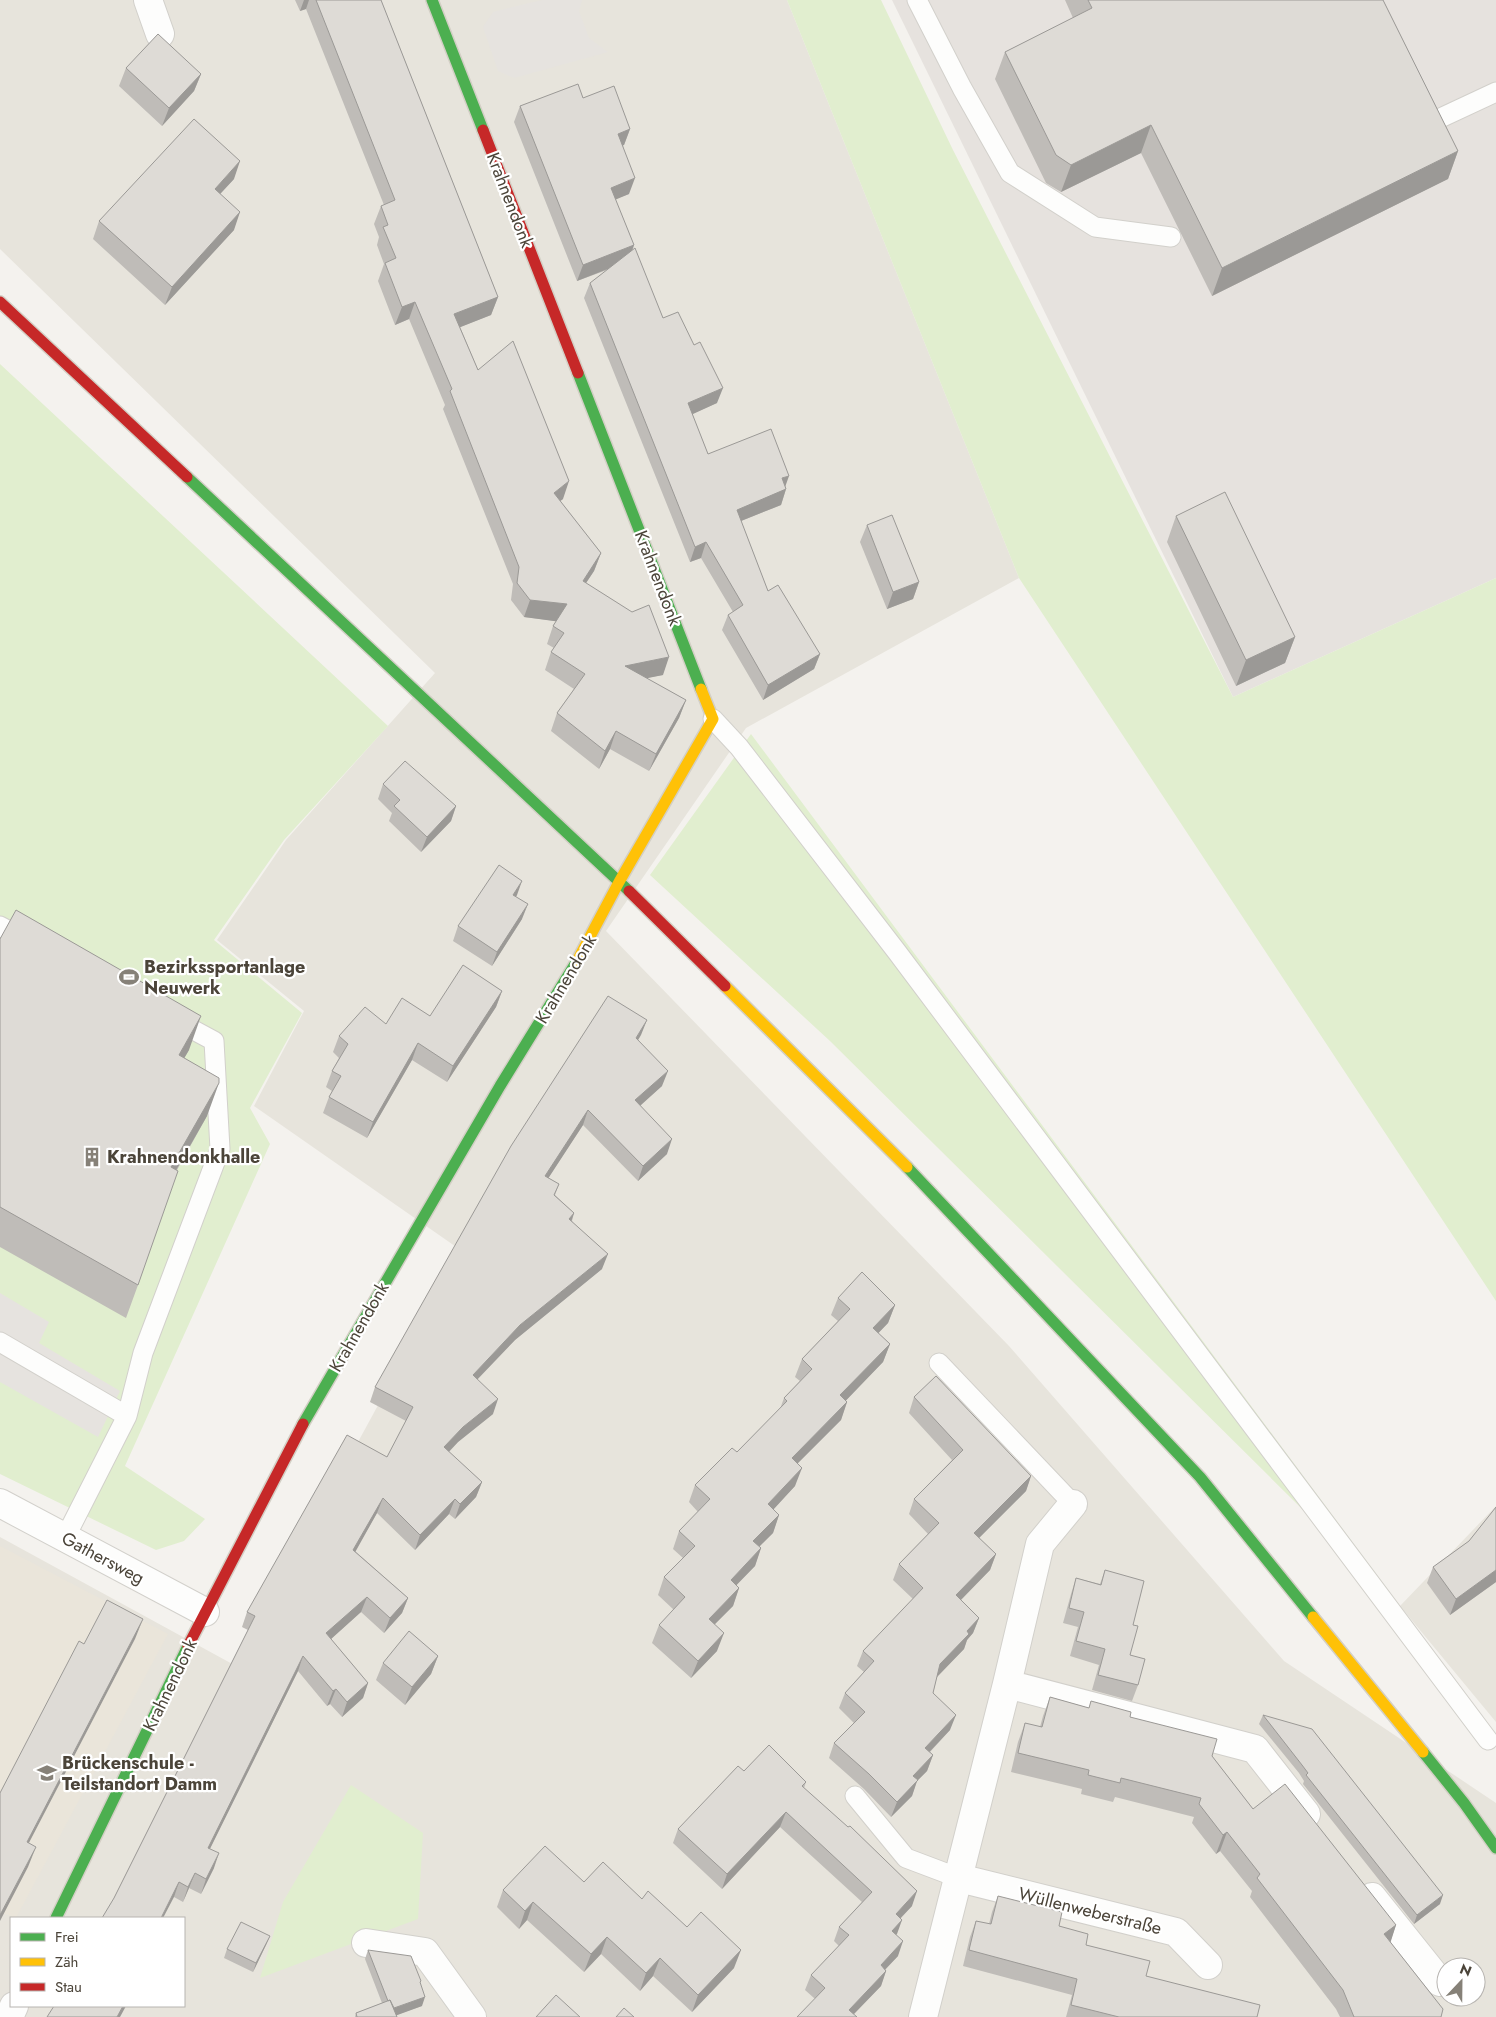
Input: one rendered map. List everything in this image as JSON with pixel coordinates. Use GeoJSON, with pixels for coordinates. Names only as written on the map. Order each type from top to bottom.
{"type":"FeatureCollection","features":[{"type":"Feature","properties":{"kind":"main road","name":"Krahnendonk"},"geometry":{"type":"LineString","coordinates":[[56,1917],[205,1612],[298,1432],[496,1094],[589,942],[619,882],[713,719],[432,0]]}},
{"type":"Feature","properties":{"kind":"main road"},"geometry":{"type":"LineString","coordinates":[[0,302],[619,882],[876,1134],[1200,1477],[1464,1803],[1496,1848]]}},
{"type":"Feature","properties":{"kind":"main road"},"geometry":{"type":"LineString","coordinates":[[1464,1803],[1480,1808]]}},
{"type":"Feature","properties":{"kind":"street"},"geometry":{"type":"LineString","coordinates":[[148,0],[160,34]]}},
{"type":"Feature","properties":{"kind":"street","name":"Gathersweg"},"geometry":{"type":"LineString","coordinates":[[0,1503],[205,1612]]}},
{"type":"Feature","properties":{"kind":"street"},"geometry":{"type":"LineString","coordinates":[[924,2017],[1040,1544],[1073,1504]]}},
{"type":"Feature","properties":{"kind":"street"},"geometry":{"type":"LineString","coordinates":[[1007,1684],[1255,1750],[1323,1835]]}},
{"type":"Feature","properties":{"kind":"street"},"geometry":{"type":"LineString","coordinates":[[1354,1874],[1436,1977]]}},
{"type":"Feature","properties":{"kind":"street","name":"Wüllenweberstraße"},"geometry":{"type":"LineString","coordinates":[[959,1878],[1176,1932],[1208,1965]]}},
{"type":"Feature","properties":{"kind":"street"},"geometry":{"type":"LineString","coordinates":[[366,1944],[425,1952],[472,2017]]}},
{"type":"Feature","properties":{"kind":"lane"},"geometry":{"type":"LineString","coordinates":[[917,0],[962,88],[1010,173],[1095,227],[1171,236]]}},
{"type":"Feature","properties":{"kind":"lane"},"geometry":{"type":"LineString","coordinates":[[1434,121],[1496,92]]}},
{"type":"Feature","properties":{"kind":"lane"},"geometry":{"type":"LineString","coordinates":[[713,719],[739,747],[897,952],[1488,1740]]}},
{"type":"Feature","properties":{"kind":"lane"},"geometry":{"type":"LineString","coordinates":[[0,926],[43,949]]}},
{"type":"Feature","properties":{"kind":"lane"},"geometry":{"type":"LineString","coordinates":[[65,1538],[127,1416],[143,1353],[220,1149],[214,1041],[154,1009]]}},
{"type":"Feature","properties":{"kind":"lane"},"geometry":{"type":"LineString","coordinates":[[0,1342],[127,1416]]}},
{"type":"Feature","properties":{"kind":"lane"},"geometry":{"type":"LineString","coordinates":[[940,1363],[1073,1504]]}},
{"type":"Feature","properties":{"kind":"lane"},"geometry":{"type":"LineString","coordinates":[[855,1796],[906,1858],[959,1878]]}},
{"type":"Feature","properties":{"kind":"shaded area"},"geometry":{"type":"Polygon","coordinates":[[[0,0],[787,0],[1019,578],[746,728],[606,931],[1009,1346],[1284,1661],[1496,1803],[1496,2017],[0,2017],[0,1537],[236,1666],[462,1251],[254,1106],[304,1011],[217,940],[286,840],[435,673],[0,249],[0,0]]]}},
{"type":"Feature","properties":{"kind":"shaded area"},"geometry":{"type":"Polygon","coordinates":[[[542,0],[582,0],[579,11],[589,38],[608,52],[514,78],[498,71],[483,27],[493,12],[542,0]]]}},
{"type":"Feature","properties":{"kind":"shaded area"},"geometry":{"type":"Polygon","coordinates":[[[892,0],[1496,0],[1496,578],[1233,697],[892,0]]]}},
{"type":"Feature","properties":{"kind":"shaded area"},"geometry":{"type":"Polygon","coordinates":[[[0,1293],[49,1322],[39,1343],[120,1391],[98,1437],[0,1382],[0,1293]]]}},
{"type":"Feature","properties":{"kind":"shaded area"},"geometry":{"type":"Polygon","coordinates":[[[1496,1506],[1496,1722],[1400,1606],[1496,1506]]]}},
{"type":"Feature","properties":{"kind":"shaded area","name":"Brückenschule - Teilstandort Damm"},"geometry":{"type":"Polygon","coordinates":[[[0,1546],[168,1634],[17,1917],[0,1912],[0,1546]]]}},
{"type":"Feature","properties":{"kind":"green space"},"geometry":{"type":"Polygon","coordinates":[[[787,0],[881,0],[953,150],[1233,697],[1496,578],[1496,1301],[1019,578],[787,0]]]}},
{"type":"Feature","properties":{"kind":"green space","name":"Bezirkssportanlage Neuwerk"},"geometry":{"type":"Polygon","coordinates":[[[0,364],[388,726],[284,840],[214,940],[302,1013],[250,1108],[270,1144],[125,1466],[205,1519],[184,1541],[156,1550],[0,1474],[0,364]]]}},
{"type":"Feature","properties":{"kind":"green space"},"geometry":{"type":"Polygon","coordinates":[[[751,734],[1400,1606],[830,1041],[650,875],[751,734]]]}},
{"type":"Feature","properties":{"kind":"green space"},"geometry":{"type":"Polygon","coordinates":[[[351,1785],[423,1833],[418,1919],[260,1978],[283,1902],[351,1785]]]}},
{"type":"Feature","properties":{"kind":"building"},"geometry":{"type":"Polygon","coordinates":[[[316,0],[381,0],[498,297],[454,314],[478,370],[513,341],[569,481],[554,493],[601,553],[583,581],[632,612],[649,605],[669,657],[625,666],[686,700],[656,754],[616,731],[605,751],[557,713],[585,674],[551,652],[564,633],[553,626],[567,604],[530,600],[517,583],[519,567],[450,391],[452,389],[415,302],[402,307],[385,263],[396,258],[383,227],[388,225],[381,206],[395,200],[316,0]]]}},
{"type":"Feature","properties":{"kind":"building"},"geometry":{"type":"Polygon","coordinates":[[[1088,0],[1383,0],[1458,151],[1222,268],[1151,125],[1071,165],[1056,155],[1005,52],[1092,8],[1088,0]]]}},
{"type":"Feature","properties":{"kind":"building"},"geometry":{"type":"Polygon","coordinates":[[[158,34],[201,74],[169,108],[126,68],[158,34]]]}},
{"type":"Feature","properties":{"kind":"building"},"geometry":{"type":"Polygon","coordinates":[[[578,84],[583,98],[614,86],[630,129],[618,134],[635,178],[611,188],[634,245],[583,265],[520,106],[578,84]]]}},
{"type":"Feature","properties":{"kind":"building"},"geometry":{"type":"Polygon","coordinates":[[[194,119],[240,161],[215,189],[240,212],[172,287],[99,221],[194,119]]]}},
{"type":"Feature","properties":{"kind":"building"},"geometry":{"type":"Polygon","coordinates":[[[635,248],[663,318],[678,312],[694,345],[700,342],[723,388],[688,403],[708,454],[771,429],[789,476],[782,478],[786,489],[737,510],[768,591],[778,585],[820,654],[768,685],[728,615],[743,605],[706,542],[695,547],[590,283],[635,248]]]}},
{"type":"Feature","properties":{"kind":"building"},"geometry":{"type":"Polygon","coordinates":[[[1225,492],[1295,637],[1246,660],[1176,516],[1225,492]]]}},
{"type":"Feature","properties":{"kind":"building"},"geometry":{"type":"Polygon","coordinates":[[[892,515],[919,582],[893,592],[867,525],[892,515]]]}},
{"type":"Feature","properties":{"kind":"building"},"geometry":{"type":"Polygon","coordinates":[[[405,761],[456,806],[427,837],[394,806],[400,800],[383,784],[405,761]]]}},
{"type":"Feature","properties":{"kind":"building"},"geometry":{"type":"Polygon","coordinates":[[[499,865],[522,881],[513,895],[528,904],[497,952],[458,926],[499,865]]]}},
{"type":"Feature","properties":{"kind":"building","name":"Krahnendonkhalle"},"geometry":{"type":"Polygon","coordinates":[[[16,910],[201,1016],[179,1055],[219,1078],[219,1083],[171,1167],[178,1171],[138,1285],[0,1207],[0,939],[16,910]]]}},
{"type":"Feature","properties":{"kind":"building"},"geometry":{"type":"Polygon","coordinates":[[[463,965],[502,991],[453,1066],[418,1043],[373,1122],[329,1097],[341,1076],[332,1071],[348,1044],[339,1036],[365,1007],[386,1024],[402,998],[430,1016],[463,965]]]}},
{"type":"Feature","properties":{"kind":"building"},"geometry":{"type":"Polygon","coordinates":[[[608,996],[647,1020],[636,1038],[668,1071],[635,1100],[672,1139],[643,1166],[588,1110],[545,1176],[559,1184],[554,1195],[574,1213],[569,1219],[608,1254],[520,1325],[473,1375],[498,1399],[463,1427],[444,1447],[482,1482],[460,1504],[455,1499],[420,1535],[383,1498],[353,1550],[408,1598],[390,1618],[367,1597],[326,1633],[368,1683],[347,1702],[336,1689],[333,1691],[303,1656],[208,1848],[219,1853],[206,1879],[195,1873],[188,1887],[179,1882],[162,1917],[103,1917],[114,1898],[255,1616],[247,1612],[347,1435],[387,1457],[413,1407],[375,1387],[511,1146],[608,996]]]}},
{"type":"Feature","properties":{"kind":"building"},"geometry":{"type":"Polygon","coordinates":[[[862,1272],[895,1305],[873,1328],[890,1344],[840,1395],[847,1402],[792,1458],[802,1468],[768,1504],[779,1515],[753,1541],[761,1548],[731,1580],[739,1588],[709,1619],[724,1633],[698,1661],[659,1625],[685,1597],[664,1577],[695,1546],[679,1531],[710,1499],[695,1485],[732,1448],[737,1452],[787,1401],[784,1398],[812,1369],[802,1359],[850,1309],[838,1298],[862,1272]]]}},
{"type":"Feature","properties":{"kind":"building"},"geometry":{"type":"Polygon","coordinates":[[[936,1376],[1031,1476],[974,1533],[996,1554],[956,1595],[979,1618],[967,1631],[969,1634],[940,1664],[933,1693],[956,1715],[925,1748],[933,1755],[913,1776],[918,1780],[897,1802],[834,1743],[865,1712],[845,1693],[874,1661],[863,1651],[923,1588],[899,1564],[939,1523],[914,1499],[963,1450],[914,1397],[936,1376]]]}},
{"type":"Feature","properties":{"kind":"building"},"geometry":{"type":"Polygon","coordinates":[[[1496,1507],[1496,1570],[1456,1599],[1433,1567],[1469,1541],[1496,1507]]]}},
{"type":"Feature","properties":{"kind":"building"},"geometry":{"type":"Polygon","coordinates":[[[1105,1570],[1144,1581],[1133,1625],[1138,1626],[1130,1655],[1145,1659],[1138,1685],[1098,1675],[1105,1649],[1076,1641],[1084,1612],[1069,1608],[1076,1578],[1101,1585],[1105,1570]]]}},
{"type":"Feature","properties":{"kind":"building"},"geometry":{"type":"Polygon","coordinates":[[[107,1600],[143,1619],[27,1842],[36,1847],[0,1915],[0,1793],[79,1641],[84,1644],[107,1600]]]}},
{"type":"Feature","properties":{"kind":"building"},"geometry":{"type":"Polygon","coordinates":[[[409,1631],[438,1656],[412,1687],[383,1663],[409,1631]]]}},
{"type":"Feature","properties":{"kind":"building"},"geometry":{"type":"Polygon","coordinates":[[[1050,1697],[1089,1708],[1091,1701],[1131,1712],[1130,1717],[1217,1739],[1212,1756],[1253,1809],[1285,1784],[1396,1925],[1384,1934],[1436,2000],[1436,2007],[1443,2009],[1441,2017],[1354,2017],[1343,1990],[1257,1878],[1260,1874],[1227,1832],[1223,1835],[1199,1804],[1201,1798],[1121,1778],[1120,1783],[1088,1775],[1089,1770],[1018,1753],[1025,1723],[1042,1727],[1050,1697]]]}},
{"type":"Feature","properties":{"kind":"building"},"geometry":{"type":"Polygon","coordinates":[[[1263,1715],[1312,1729],[1443,1895],[1417,1915],[1306,1775],[1308,1773],[1263,1715]]]}},
{"type":"Feature","properties":{"kind":"building"},"geometry":{"type":"Polygon","coordinates":[[[769,1745],[806,1782],[802,1786],[848,1827],[850,1826],[917,1891],[896,1914],[902,1920],[892,1931],[903,1941],[881,1965],[886,1971],[849,2010],[857,2017],[797,2017],[825,1988],[811,1975],[849,1935],[839,1927],[872,1892],[786,1812],[727,1874],[678,1829],[738,1766],[744,1771],[769,1745]]]}},
{"type":"Feature","properties":{"kind":"building"},"geometry":{"type":"Polygon","coordinates":[[[545,1846],[584,1882],[603,1862],[642,1899],[648,1891],[687,1927],[701,1912],[741,1950],[698,1995],[660,1958],[646,1973],[607,1937],[591,1954],[533,1902],[525,1911],[503,1890],[545,1846]]]}},
{"type":"Feature","properties":{"kind":"building"},"geometry":{"type":"Polygon","coordinates":[[[998,1896],[1062,1912],[1059,1926],[1088,1934],[1086,1945],[1150,1961],[1146,1976],[1260,2005],[1257,2017],[1119,2017],[1071,2005],[1077,1979],[969,1950],[976,1921],[991,1924],[998,1896]]]}},
{"type":"Feature","properties":{"kind":"building"},"geometry":{"type":"Polygon","coordinates":[[[241,1922],[270,1936],[256,1963],[227,1949],[241,1922]]]}},
{"type":"Feature","properties":{"kind":"building"},"geometry":{"type":"Polygon","coordinates":[[[368,1950],[411,1956],[425,1997],[394,2008],[390,2000],[388,2001],[368,1950]]]}},
{"type":"Feature","properties":{"kind":"building"},"geometry":{"type":"Polygon","coordinates":[[[556,1995],[580,2017],[536,2017],[556,1995]]]}},
{"type":"Feature","properties":{"kind":"building"},"geometry":{"type":"Polygon","coordinates":[[[390,2000],[397,2017],[357,2017],[356,2013],[390,2000]]]}},
{"type":"Feature","properties":{"kind":"building"},"geometry":{"type":"Polygon","coordinates":[[[53,2007],[122,2007],[117,2017],[47,2017],[53,2007]]]}},
{"type":"Feature","properties":{"kind":"building"},"geometry":{"type":"Polygon","coordinates":[[[624,2008],[634,2017],[616,2017],[624,2008]]]}},
{"type":"Feature","properties":{"kind":"traffic: fast"},"geometry":{"type":"LineString","coordinates":[[432,0],[483,130]]}},
{"type":"Feature","properties":{"kind":"traffic: fast"},"geometry":{"type":"LineString","coordinates":[[578,373],[701,689]]}},
{"type":"Feature","properties":{"kind":"traffic: fast"},"geometry":{"type":"LineString","coordinates":[[187,477],[629,891]]}},
{"type":"Feature","properties":{"kind":"traffic: fast"},"geometry":{"type":"LineString","coordinates":[[303,1424],[500,1086],[577,961]]}},
{"type":"Feature","properties":{"kind":"traffic: fast"},"geometry":{"type":"LineString","coordinates":[[907,1167],[1200,1477],[1313,1617]]}},
{"type":"Feature","properties":{"kind":"traffic: fast"},"geometry":{"type":"LineString","coordinates":[[56,1917],[188,1646]]}},
{"type":"Feature","properties":{"kind":"traffic: fast"},"geometry":{"type":"LineString","coordinates":[[1423,1752],[1464,1803],[1496,1848]]}},
{"type":"Feature","properties":{"kind":"traffic: slow"},"geometry":{"type":"LineString","coordinates":[[577,961],[619,882],[713,719],[701,689]]}},
{"type":"Feature","properties":{"kind":"traffic: slow"},"geometry":{"type":"LineString","coordinates":[[725,986],[907,1167]]}},
{"type":"Feature","properties":{"kind":"traffic: slow"},"geometry":{"type":"LineString","coordinates":[[1313,1617],[1423,1752]]}},
{"type":"Feature","properties":{"kind":"traffic: jam"},"geometry":{"type":"LineString","coordinates":[[483,130],[578,373]]}},
{"type":"Feature","properties":{"kind":"traffic: jam"},"geometry":{"type":"LineString","coordinates":[[0,302],[187,477]]}},
{"type":"Feature","properties":{"kind":"traffic: jam"},"geometry":{"type":"LineString","coordinates":[[629,891],[725,986]]}},
{"type":"Feature","properties":{"kind":"traffic: jam"},"geometry":{"type":"LineString","coordinates":[[188,1646],[303,1424]]}},
{"type":"Feature","properties":{"kind":"place","name":"Bezirkssportanlage Neuwerk"},"geometry":{"type":"Point","coordinates":[129,977]}},
{"type":"Feature","properties":{"kind":"place","name":"Krahnendonkhalle"},"geometry":{"type":"Point","coordinates":[92,1157]}},
{"type":"Feature","properties":{"kind":"place","name":"Brückenschule - Teilstandort Damm"},"geometry":{"type":"Point","coordinates":[47,1773]}}]}
